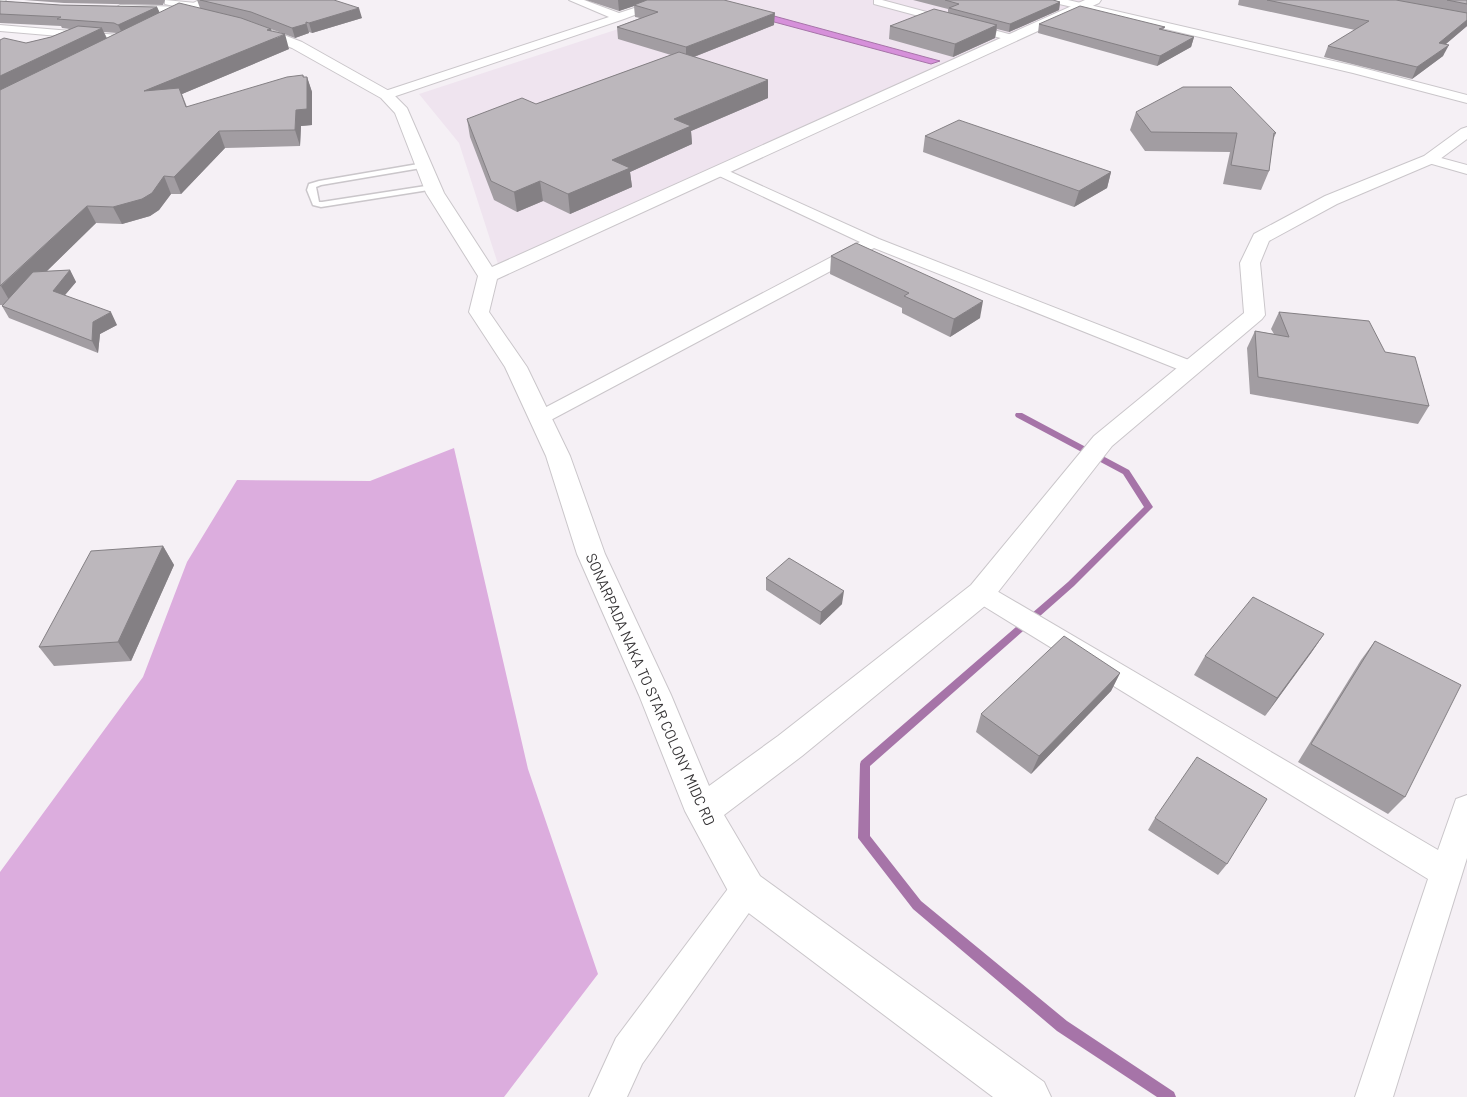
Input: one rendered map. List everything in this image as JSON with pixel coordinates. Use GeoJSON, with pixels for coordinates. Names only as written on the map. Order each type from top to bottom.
{"type":"FeatureCollection","features":[{"type":"Feature","properties":{"kind":"street"},"geometry":{"type":"LineString","coordinates":[[110,9],[183,5],[208,0]]}},
{"type":"Feature","properties":{"kind":"street"},"geometry":{"type":"LineString","coordinates":[[574,0],[620,17]]}},
{"type":"Feature","properties":{"kind":"street"},"geometry":{"type":"LineString","coordinates":[[386,95],[669,0]]}},
{"type":"Feature","properties":{"kind":"street"},"geometry":{"type":"LineString","coordinates":[[1055,0],[1088,3],[1467,99]]}},
{"type":"Feature","properties":{"kind":"street"},"geometry":{"type":"LineString","coordinates":[[878,2],[1012,38]]}},
{"type":"Feature","properties":{"kind":"street"},"geometry":{"type":"LineString","coordinates":[[233,22],[297,45],[386,95],[402,111],[432,187],[488,276],[1088,3]]}},
{"type":"Feature","properties":{"kind":"street"},"geometry":{"type":"LineString","coordinates":[[183,5],[216,17]]}},
{"type":"Feature","properties":{"kind":"street"},"geometry":{"type":"LineString","coordinates":[[148,26],[183,5]]}},
{"type":"Feature","properties":{"kind":"street"},"geometry":{"type":"LineString","coordinates":[[0,28],[118,38],[132,34],[101,49],[118,38]]}},
{"type":"Feature","properties":{"kind":"street"},"geometry":{"type":"LineString","coordinates":[[56,46],[83,35]]}},
{"type":"Feature","properties":{"kind":"street"},"geometry":{"type":"LineString","coordinates":[[702,811],[790,746],[981,593],[1092,454],[1255,316],[1250,263],[1261,238],[1331,200],[1430,159],[1467,132]]}},
{"type":"Feature","properties":{"kind":"street"},"geometry":{"type":"LineString","coordinates":[[1430,159],[1467,170]]}},
{"type":"Feature","properties":{"kind":"street"},"geometry":{"type":"LineString","coordinates":[[720,170],[873,242],[1192,368]]}},
{"type":"Feature","properties":{"kind":"street"},"geometry":{"type":"LineString","coordinates":[[540,418],[873,242]]}},
{"type":"Feature","properties":{"kind":"street","name":"SONARPADA NAKA TO STAR COLONY MIDC RD"},"geometry":{"type":"LineString","coordinates":[[488,276],[479,312],[516,367],[558,456],[591,554],[655,695],[702,811],[747,889],[1029,1097]]}},
{"type":"Feature","properties":{"kind":"street"},"geometry":{"type":"LineString","coordinates":[[981,593],[1447,873]]}},
{"type":"Feature","properties":{"kind":"street"},"geometry":{"type":"LineString","coordinates":[[1374,1097],[1467,809]]}},
{"type":"Feature","properties":{"kind":"street"},"geometry":{"type":"LineString","coordinates":[[608,1097],[630,1051],[747,889]]}},
{"type":"Feature","properties":{"kind":"lane"},"geometry":{"type":"LineString","coordinates":[[424,166],[378,184],[321,204],[316,203],[311,190],[312,186],[319,183],[378,184],[432,187]]}},
{"type":"Feature","properties":{"kind":"shaded area"},"geometry":{"type":"Polygon","coordinates":[[[692,0],[715,0],[940,61],[931,64],[692,0]]]}},
{"type":"Feature","properties":{"kind":"shaded area"},"geometry":{"type":"Polygon","coordinates":[[[707,0],[1090,0],[498,264],[459,143],[419,94],[707,0]]]}},
{"type":"Feature","properties":{"kind":"shaded area"},"geometry":{"type":"Polygon","coordinates":[[[454,448],[528,769],[598,974],[504,1097],[0,1097],[0,872],[143,677],[187,562],[237,480],[370,481],[454,448]]]}},
{"type":"Feature","properties":{"kind":"building"},"geometry":{"type":"Polygon","coordinates":[[[200,0],[334,0],[359,8],[309,23],[306,22],[306,24],[292,28],[251,12],[200,0]]]}},
{"type":"Feature","properties":{"kind":"building"},"geometry":{"type":"Polygon","coordinates":[[[647,0],[724,0],[775,13],[686,47],[617,27],[658,12],[634,5],[647,0]]]}},
{"type":"Feature","properties":{"kind":"building"},"geometry":{"type":"Polygon","coordinates":[[[945,0],[1053,0],[1060,2],[1010,24],[949,8],[959,4],[945,0]]]}},
{"type":"Feature","properties":{"kind":"building"},"geometry":{"type":"Polygon","coordinates":[[[1267,0],[1396,0],[1467,13],[1467,20],[1439,43],[1449,45],[1417,67],[1328,46],[1369,21],[1267,0]]]}},
{"type":"Feature","properties":{"kind":"building"},"geometry":{"type":"Polygon","coordinates":[[[1447,0],[1467,0],[1467,4],[1447,0]]]}},
{"type":"Feature","properties":{"kind":"building"},"geometry":{"type":"Polygon","coordinates":[[[0,1],[60,5],[157,7],[118,25],[114,23],[57,19],[61,17],[0,14],[0,1]]]}},
{"type":"Feature","properties":{"kind":"building"},"geometry":{"type":"Polygon","coordinates":[[[179,3],[241,18],[271,29],[267,30],[285,34],[144,91],[179,88],[186,107],[287,77],[303,75],[303,77],[307,77],[307,109],[296,110],[295,130],[219,131],[174,177],[164,176],[152,193],[142,199],[113,207],[87,206],[0,286],[0,90],[179,3]]]}},
{"type":"Feature","properties":{"kind":"building"},"geometry":{"type":"Polygon","coordinates":[[[1080,6],[1165,27],[1159,29],[1194,37],[1160,56],[1039,24],[1080,6]]]}},
{"type":"Feature","properties":{"kind":"building"},"geometry":{"type":"Polygon","coordinates":[[[934,9],[997,25],[955,44],[890,26],[934,9]]]}},
{"type":"Feature","properties":{"kind":"building"},"geometry":{"type":"Polygon","coordinates":[[[78,26],[102,28],[0,76],[0,40],[4,38],[26,43],[51,37],[78,26]]]}},
{"type":"Feature","properties":{"kind":"building"},"geometry":{"type":"Polygon","coordinates":[[[679,52],[768,80],[674,119],[691,126],[612,160],[630,168],[568,194],[540,181],[514,192],[491,181],[467,119],[522,98],[536,104],[679,52]]]}},
{"type":"Feature","properties":{"kind":"building"},"geometry":{"type":"Polygon","coordinates":[[[1183,87],[1231,87],[1276,133],[1274,133],[1269,171],[1231,165],[1237,133],[1151,132],[1136,112],[1183,87]]]}},
{"type":"Feature","properties":{"kind":"building"},"geometry":{"type":"Polygon","coordinates":[[[959,120],[1111,172],[1079,191],[925,136],[959,120]]]}},
{"type":"Feature","properties":{"kind":"building"},"geometry":{"type":"Polygon","coordinates":[[[856,243],[983,301],[954,319],[904,296],[909,293],[831,256],[856,243]]]}},
{"type":"Feature","properties":{"kind":"building"},"geometry":{"type":"Polygon","coordinates":[[[70,270],[53,291],[111,312],[93,322],[92,341],[2,306],[33,272],[70,270]]]}},
{"type":"Feature","properties":{"kind":"building"},"geometry":{"type":"Polygon","coordinates":[[[1279,312],[1369,321],[1385,352],[1415,357],[1429,406],[1258,377],[1255,331],[1289,337],[1279,312]]]}},
{"type":"Feature","properties":{"kind":"building"},"geometry":{"type":"Polygon","coordinates":[[[163,546],[118,642],[39,647],[91,551],[163,546]]]}},
{"type":"Feature","properties":{"kind":"building"},"geometry":{"type":"Polygon","coordinates":[[[789,558],[844,591],[821,612],[766,578],[789,558]]]}},
{"type":"Feature","properties":{"kind":"building"},"geometry":{"type":"Polygon","coordinates":[[[1253,597],[1324,634],[1277,698],[1205,656],[1253,597]]]}},
{"type":"Feature","properties":{"kind":"building"},"geometry":{"type":"Polygon","coordinates":[[[1064,636],[1120,673],[1039,756],[981,714],[1064,636]]]}},
{"type":"Feature","properties":{"kind":"building"},"geometry":{"type":"Polygon","coordinates":[[[1375,641],[1461,685],[1405,797],[1311,744],[1375,641]]]}},
{"type":"Feature","properties":{"kind":"building"},"geometry":{"type":"Polygon","coordinates":[[[1197,757],[1267,799],[1227,864],[1155,818],[1197,757]]]}},
{"type":"Feature","properties":{"kind":"waterway"},"geometry":{"type":"LineString","coordinates":[[1019,415],[1126,472],[1149,507],[1071,584],[865,764],[864,838],[917,905],[1062,1026],[1169,1097]]}}]}
